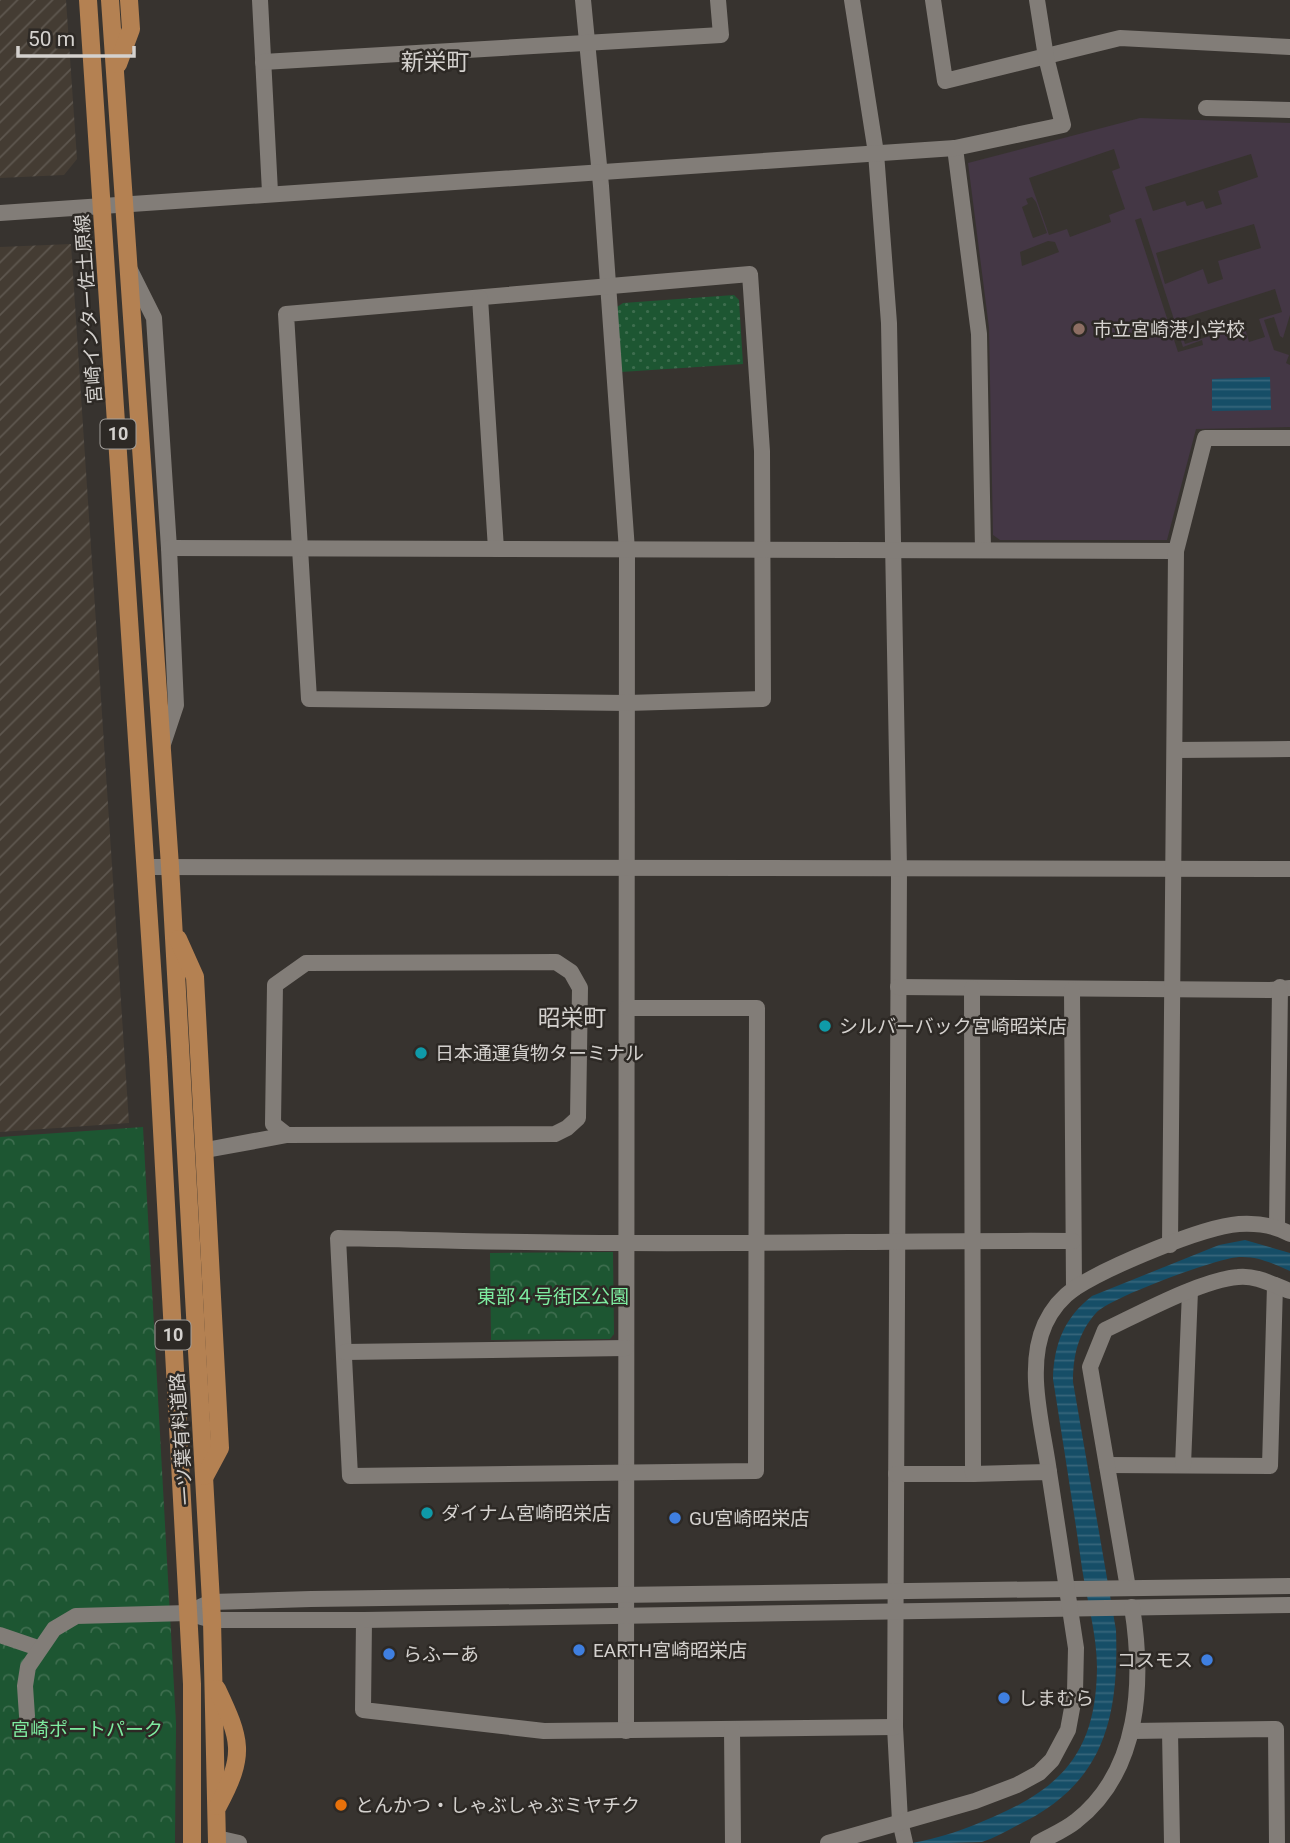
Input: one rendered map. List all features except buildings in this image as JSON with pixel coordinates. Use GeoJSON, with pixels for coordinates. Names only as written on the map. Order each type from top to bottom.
{"type":"FeatureCollection","features":[{"type":"Feature","properties":{"kind":"main road","name":"宮崎インター佐土原線"},"geometry":{"type":"LineString","coordinates":[[88,0],[146,867]]}},
{"type":"Feature","properties":{"kind":"main road","name":"10"},"geometry":{"type":"LineString","coordinates":[[110,0],[170,866]]}},
{"type":"Feature","properties":{"kind":"main road"},"geometry":{"type":"LineString","coordinates":[[115,71],[131,29],[129,0]]}},
{"type":"Feature","properties":{"kind":"main road","name":"一ツ葉有料道路"},"geometry":{"type":"LineString","coordinates":[[170,866],[212,1611],[217,1841]]}},
{"type":"Feature","properties":{"kind":"main road","name":"一ツ葉有料道路"},"geometry":{"type":"LineString","coordinates":[[146,867],[188,1613],[194,1749],[192,1843]]}},
{"type":"Feature","properties":{"kind":"main road"},"geometry":{"type":"LineString","coordinates":[[173,929],[195,977],[206,1150],[220,1448],[205,1477]]}},
{"type":"Feature","properties":{"kind":"street"},"geometry":{"type":"LineString","coordinates":[[260,0],[270,192]]}},
{"type":"Feature","properties":{"kind":"street"},"geometry":{"type":"LineString","coordinates":[[583,0],[600,174],[626,550],[626,1731]]}},
{"type":"Feature","properties":{"kind":"street"},"geometry":{"type":"LineString","coordinates":[[263,62],[721,35],[718,0]]}},
{"type":"Feature","properties":{"kind":"street"},"geometry":{"type":"LineString","coordinates":[[852,0],[876,153],[889,323],[899,869],[895,1727],[900,1821],[905,1841]]}},
{"type":"Feature","properties":{"kind":"street"},"geometry":{"type":"LineString","coordinates":[[933,0],[945,80],[1120,38],[1290,47]]}},
{"type":"Feature","properties":{"kind":"street"},"geometry":{"type":"LineString","coordinates":[[0,213],[270,192],[600,174],[955,148],[1063,125],[1046,57],[1037,0]]}},
{"type":"Feature","properties":{"kind":"street"},"geometry":{"type":"LineString","coordinates":[[1206,108],[1290,110]]}},
{"type":"Feature","properties":{"kind":"street"},"geometry":{"type":"LineString","coordinates":[[955,148],[979,334],[984,550]]}},
{"type":"Feature","properties":{"kind":"street"},"geometry":{"type":"LineString","coordinates":[[129,268],[154,318],[176,705],[162,747]]}},
{"type":"Feature","properties":{"kind":"street"},"geometry":{"type":"LineString","coordinates":[[750,274],[762,451],[764,699],[627,703],[309,699],[286,314],[608,287],[750,274]]}},
{"type":"Feature","properties":{"kind":"street"},"geometry":{"type":"LineString","coordinates":[[480,298],[496,549]]}},
{"type":"Feature","properties":{"kind":"street"},"geometry":{"type":"LineString","coordinates":[[1170,1245],[1177,551],[1205,438],[1290,438]]}},
{"type":"Feature","properties":{"kind":"street"},"geometry":{"type":"LineString","coordinates":[[169,548],[1177,551]]}},
{"type":"Feature","properties":{"kind":"street"},"geometry":{"type":"LineString","coordinates":[[1176,750],[1290,749]]}},
{"type":"Feature","properties":{"kind":"street"},"geometry":{"type":"LineString","coordinates":[[146,867],[1290,869]]}},
{"type":"Feature","properties":{"kind":"street"},"geometry":{"type":"LineString","coordinates":[[206,1150],[287,1135],[555,1134],[578,1118],[580,988],[571,972],[556,961],[306,963],[275,985],[273,1124],[287,1135]]}},
{"type":"Feature","properties":{"kind":"street"},"geometry":{"type":"LineString","coordinates":[[828,1843],[975,1801],[1017,1785],[1039,1773],[1052,1760],[1068,1730],[1075,1692],[1076,1648],[1072,1588],[1049,1472],[1037,1390],[1039,1346],[1044,1326],[1055,1306],[1074,1289],[1203,1231],[1239,1224],[1283,1230],[1285,987],[1270,990],[898,988]]}},
{"type":"Feature","properties":{"kind":"street"},"geometry":{"type":"LineString","coordinates":[[972,988],[973,1474]]}},
{"type":"Feature","properties":{"kind":"street"},"geometry":{"type":"LineString","coordinates":[[1072,990],[1074,1289]]}},
{"type":"Feature","properties":{"kind":"street"},"geometry":{"type":"LineString","coordinates":[[628,1008],[757,1009],[757,1241],[756,1471],[350,1476],[338,1238],[627,1243],[757,1241],[896,1240],[1073,1241]]}},
{"type":"Feature","properties":{"kind":"street"},"geometry":{"type":"LineString","coordinates":[[1107,1465],[1270,1466],[1282,1288],[1263,1279],[1237,1277],[1190,1291],[1105,1330],[1090,1367],[1124,1588]]}},
{"type":"Feature","properties":{"kind":"street"},"geometry":{"type":"LineString","coordinates":[[1183,1465],[1190,1291]]}},
{"type":"Feature","properties":{"kind":"street"},"geometry":{"type":"LineString","coordinates":[[345,1352],[626,1348]]}},
{"type":"Feature","properties":{"kind":"street"},"geometry":{"type":"LineString","coordinates":[[896,1474],[1049,1472]]}},
{"type":"Feature","properties":{"kind":"street"},"geometry":{"type":"LineString","coordinates":[[27,1716],[25,1686],[28,1667],[38,1648],[54,1629],[76,1616],[624,1595],[1290,1586]]}},
{"type":"Feature","properties":{"kind":"street"},"geometry":{"type":"LineString","coordinates":[[212,1611],[364,1620],[897,1609],[1290,1605]]}},
{"type":"Feature","properties":{"kind":"street"},"geometry":{"type":"LineString","coordinates":[[1038,1843],[1076,1821],[1106,1790],[1123,1758],[1132,1731],[1139,1666],[1127,1607]]}},
{"type":"Feature","properties":{"kind":"street"},"geometry":{"type":"LineString","coordinates":[[364,1620],[363,1710],[544,1731],[895,1727]]}},
{"type":"Feature","properties":{"kind":"street"},"geometry":{"type":"LineString","coordinates":[[0,1635],[38,1648]]}},
{"type":"Feature","properties":{"kind":"street"},"geometry":{"type":"LineString","coordinates":[[732,1729],[733,1843]]}},
{"type":"Feature","properties":{"kind":"street"},"geometry":{"type":"LineString","coordinates":[[1132,1731],[1276,1730],[1281,1835]]}},
{"type":"Feature","properties":{"kind":"street"},"geometry":{"type":"LineString","coordinates":[[1170,1731],[1171,1843]]}},
{"type":"Feature","properties":{"kind":"street"},"geometry":{"type":"LineString","coordinates":[[217,1841],[239,1843]]}},
{"type":"Feature","properties":{"kind":"shaded area"},"geometry":{"type":"Polygon","coordinates":[[[0,0],[66,0],[77,159],[64,175],[0,178],[0,0]]]}},
{"type":"Feature","properties":{"kind":"shaded area","name":"市立宮崎港小学校"},"geometry":{"type":"Polygon","coordinates":[[[1140,118],[1290,123],[1290,315],[1283,338],[1274,317],[1264,320],[1274,350],[1289,355],[1286,363],[1290,365],[1290,427],[1196,429],[1167,540],[1000,540],[993,535],[989,328],[968,163],[1140,118]],[[1114,149],[1029,178],[1049,235],[1067,229],[1070,237],[1111,222],[1109,215],[1125,209],[1112,171],[1120,168],[1114,149]],[[1251,154],[1145,187],[1153,211],[1185,201],[1187,206],[1203,201],[1206,209],[1222,204],[1218,191],[1258,177],[1251,154]],[[1032,197],[1026,199],[1028,204],[1022,207],[1033,238],[1047,233],[1032,197]],[[1141,218],[1135,220],[1178,352],[1203,345],[1202,340],[1183,347],[1141,218]],[[1254,224],[1156,253],[1165,284],[1203,269],[1208,284],[1223,279],[1218,261],[1261,248],[1254,224]],[[1048,241],[1020,252],[1022,266],[1059,252],[1055,242],[1048,241]],[[1275,289],[1177,320],[1185,344],[1244,325],[1249,342],[1265,337],[1259,319],[1282,312],[1275,289]]]}},
{"type":"Feature","properties":{"kind":"shaded area"},"geometry":{"type":"Polygon","coordinates":[[[71,244],[129,1123],[0,1132],[0,247],[71,244]]]}},
{"type":"Feature","properties":{"kind":"green space"},"geometry":{"type":"Polygon","coordinates":[[[734,295],[739,300],[743,364],[621,372],[617,307],[623,303],[734,295]]]}},
{"type":"Feature","properties":{"kind":"green space","name":"宮崎ポートパーク"},"geometry":{"type":"Polygon","coordinates":[[[143,1127],[176,1723],[175,1843],[0,1843],[0,1137],[143,1127]]]}},
{"type":"Feature","properties":{"kind":"green space","name":"東部４号街区公園"},"geometry":{"type":"Polygon","coordinates":[[[613,1252],[614,1334],[610,1339],[491,1340],[490,1253],[613,1252]]]}},
{"type":"Feature","properties":{"kind":"water"},"geometry":{"type":"Polygon","coordinates":[[[1270,377],[1271,410],[1212,411],[1212,379],[1270,377]]]}},
{"type":"Feature","properties":{"kind":"water"},"geometry":{"type":"Polygon","coordinates":[[[1245,1240],[1290,1253],[1290,1271],[1259,1259],[1239,1257],[1188,1271],[1105,1306],[1090,1321],[1078,1345],[1073,1382],[1116,1630],[1114,1693],[1109,1721],[1100,1747],[1087,1770],[1069,1791],[1045,1810],[1004,1833],[982,1842],[912,1843],[943,1836],[993,1817],[1039,1792],[1057,1778],[1072,1761],[1083,1743],[1090,1721],[1097,1668],[1095,1643],[1053,1379],[1062,1333],[1074,1313],[1092,1296],[1219,1245],[1245,1240]]]}},
{"type":"Feature","properties":{"kind":"place","name":"市立宮崎港小学校"},"geometry":{"type":"Point","coordinates":[1079,329]}},
{"type":"Feature","properties":{"kind":"place","name":"シルバーバック宮崎昭栄店"},"geometry":{"type":"Point","coordinates":[825,1026]}},
{"type":"Feature","properties":{"kind":"place","name":"日本通運貨物ターミナル"},"geometry":{"type":"Point","coordinates":[421,1053]}},
{"type":"Feature","properties":{"kind":"place","name":"ダイナム宮崎昭栄店"},"geometry":{"type":"Point","coordinates":[427,1513]}},
{"type":"Feature","properties":{"kind":"place","name":"GU宮崎昭栄店"},"geometry":{"type":"Point","coordinates":[675,1518]}},
{"type":"Feature","properties":{"kind":"place","name":"EARTH宮崎昭栄店"},"geometry":{"type":"Point","coordinates":[579,1650]}},
{"type":"Feature","properties":{"kind":"place","name":"らふーあ"},"geometry":{"type":"Point","coordinates":[389,1654]}},
{"type":"Feature","properties":{"kind":"place","name":"コスモス"},"geometry":{"type":"Point","coordinates":[1207,1660]}},
{"type":"Feature","properties":{"kind":"place","name":"しまむら"},"geometry":{"type":"Point","coordinates":[1004,1698]}},
{"type":"Feature","properties":{"kind":"place","name":"とんかつ・しゃぶしゃぶミヤチク"},"geometry":{"type":"Point","coordinates":[341,1805]}},
{"type":"Feature","properties":{"kind":"district","name":"新栄町"},"geometry":{"type":"Point","coordinates":[435,62]}},
{"type":"Feature","properties":{"kind":"district","name":"昭栄町"},"geometry":{"type":"Point","coordinates":[572,1018]}}]}
